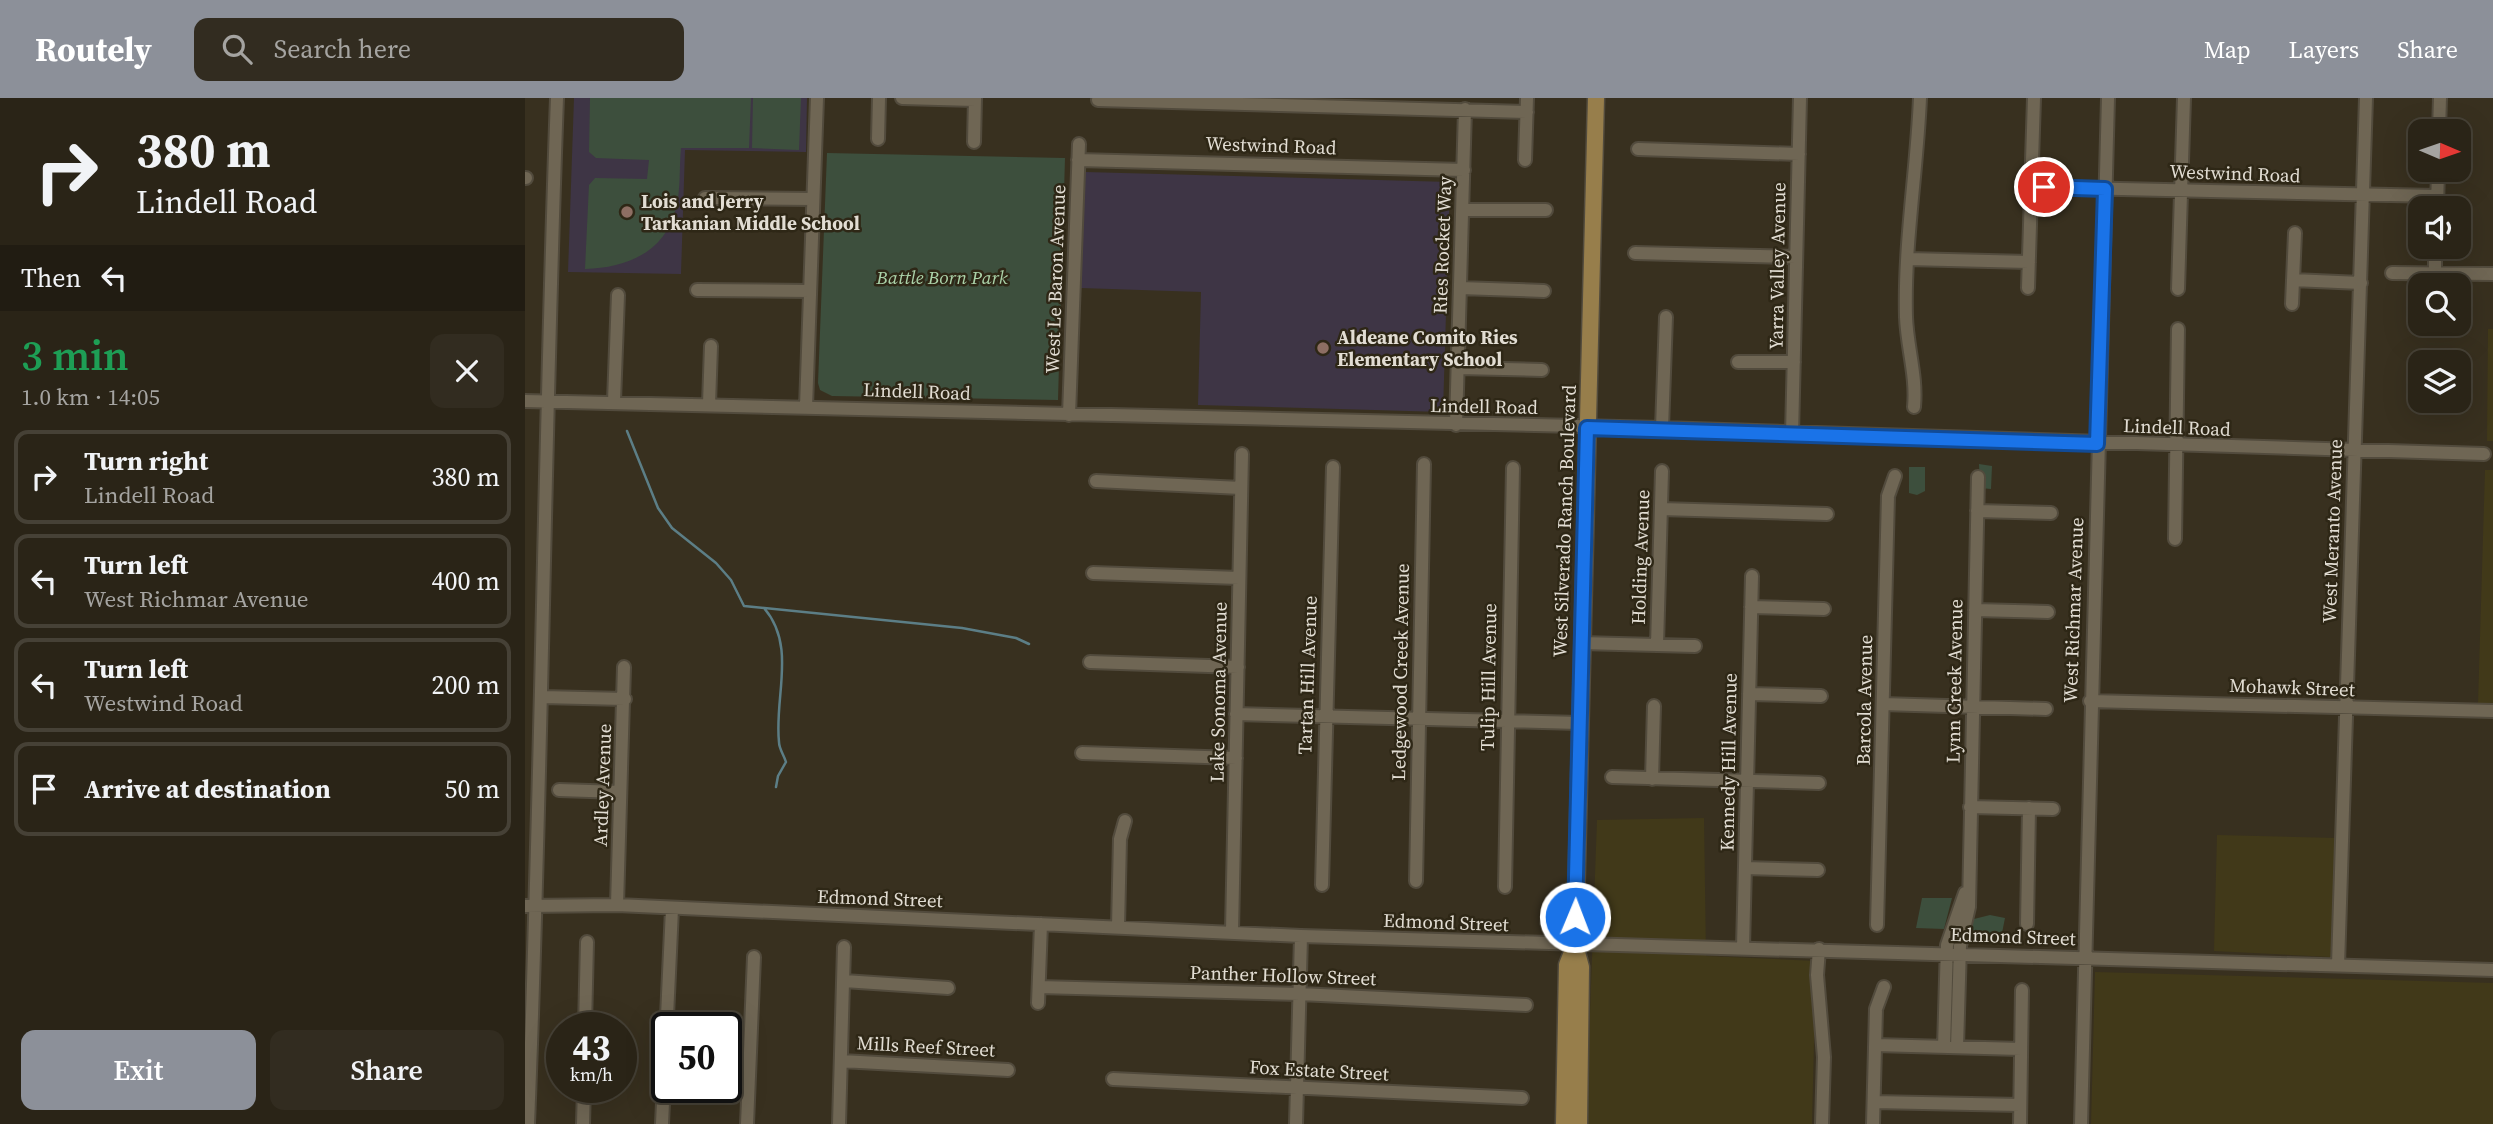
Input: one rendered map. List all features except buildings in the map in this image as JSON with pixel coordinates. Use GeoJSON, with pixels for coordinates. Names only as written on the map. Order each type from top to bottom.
{"type":"FeatureCollection","features":[{"type":"Feature","properties":{"kind":"main road","name":"West Silverado Ranch Boulevard"},"geometry":{"type":"LineString","coordinates":[[1579,1124],[1581,967],[1575,945],[1596,98]]}},
{"type":"Feature","properties":{"kind":"main road","name":"West Silverado Ranch Boulevard"},"geometry":{"type":"LineString","coordinates":[[1564,1124],[1567,965],[1575,945]]}},
{"type":"Feature","properties":{"kind":"street"},"geometry":{"type":"LineString","coordinates":[[528,1124],[531,906],[542,698],[546,401],[558,98]]}},
{"type":"Feature","properties":{"kind":"street"},"geometry":{"type":"LineString","coordinates":[[806,407],[817,98]]}},
{"type":"Feature","properties":{"kind":"street"},"geometry":{"type":"LineString","coordinates":[[878,139],[879,98]]}},
{"type":"Feature","properties":{"kind":"street"},"geometry":{"type":"LineString","coordinates":[[902,98],[975,99],[974,142]]}},
{"type":"Feature","properties":{"kind":"street"},"geometry":{"type":"LineString","coordinates":[[1525,160],[1527,98]]}},
{"type":"Feature","properties":{"kind":"street","name":"Yarra Valley Avenue"},"geometry":{"type":"LineString","coordinates":[[1792,435],[1800,98]]}},
{"type":"Feature","properties":{"kind":"street"},"geometry":{"type":"LineString","coordinates":[[1914,407],[1916,388],[1906,318],[1920,98]]}},
{"type":"Feature","properties":{"kind":"street"},"geometry":{"type":"LineString","coordinates":[[2028,288],[2034,98]]}},
{"type":"Feature","properties":{"kind":"street","name":"West Richmar Avenue"},"geometry":{"type":"LineString","coordinates":[[2081,1124],[2090,701],[2108,98]]}},
{"type":"Feature","properties":{"kind":"street"},"geometry":{"type":"LineString","coordinates":[[2178,289],[2184,98]]}},
{"type":"Feature","properties":{"kind":"street","name":"West Meranto Avenue"},"geometry":{"type":"LineString","coordinates":[[2338,965],[2367,98]]}},
{"type":"Feature","properties":{"kind":"street"},"geometry":{"type":"LineString","coordinates":[[2439,119],[2440,98]]}},
{"type":"Feature","properties":{"kind":"street"},"geometry":{"type":"LineString","coordinates":[[1098,100],[1425,103],[1465,109],[1527,112]]}},
{"type":"Feature","properties":{"kind":"street","name":"Ries Rocket Way"},"geometry":{"type":"LineString","coordinates":[[1456,425],[1465,109]]}},
{"type":"Feature","properties":{"kind":"street","name":"West Le Baron Avenue"},"geometry":{"type":"LineString","coordinates":[[1069,415],[1079,144]]}},
{"type":"Feature","properties":{"kind":"street"},"geometry":{"type":"LineString","coordinates":[[1638,149],[1799,154]]}},
{"type":"Feature","properties":{"kind":"street","name":"Westwind Road"},"geometry":{"type":"LineString","coordinates":[[1078,160],[1464,170]]}},
{"type":"Feature","properties":{"kind":"street","name":"Westwind Road"},"geometry":{"type":"LineString","coordinates":[[2031,187],[2364,196],[2408,200]]}},
{"type":"Feature","properties":{"kind":"street"},"geometry":{"type":"LineString","coordinates":[[705,198],[813,199]]}},
{"type":"Feature","properties":{"kind":"street"},"geometry":{"type":"LineString","coordinates":[[1462,210],[1546,210]]}},
{"type":"Feature","properties":{"kind":"street"},"geometry":{"type":"LineString","coordinates":[[2292,303],[2295,233]]}},
{"type":"Feature","properties":{"kind":"street"},"geometry":{"type":"LineString","coordinates":[[1635,253],[1795,257]]}},
{"type":"Feature","properties":{"kind":"street"},"geometry":{"type":"LineString","coordinates":[[1908,259],[2029,262]]}},
{"type":"Feature","properties":{"kind":"street"},"geometry":{"type":"LineString","coordinates":[[2435,259],[2435,273]]}},
{"type":"Feature","properties":{"kind":"street"},"geometry":{"type":"LineString","coordinates":[[2392,273],[2408,273]]}},
{"type":"Feature","properties":{"kind":"street"},"geometry":{"type":"LineString","coordinates":[[2471,274],[2493,274]]}},
{"type":"Feature","properties":{"kind":"street"},"geometry":{"type":"LineString","coordinates":[[2293,280],[2361,283]]}},
{"type":"Feature","properties":{"kind":"street"},"geometry":{"type":"LineString","coordinates":[[1460,288],[1544,290]]}},
{"type":"Feature","properties":{"kind":"street"},"geometry":{"type":"LineString","coordinates":[[697,290],[810,291]]}},
{"type":"Feature","properties":{"kind":"street"},"geometry":{"type":"LineString","coordinates":[[614,401],[618,295]]}},
{"type":"Feature","properties":{"kind":"street"},"geometry":{"type":"LineString","coordinates":[[1661,428],[1666,317]]}},
{"type":"Feature","properties":{"kind":"street"},"geometry":{"type":"LineString","coordinates":[[2175,539],[2178,329]]}},
{"type":"Feature","properties":{"kind":"street"},"geometry":{"type":"LineString","coordinates":[[709,404],[711,345]]}},
{"type":"Feature","properties":{"kind":"street"},"geometry":{"type":"LineString","coordinates":[[1738,362],[1794,362]]}},
{"type":"Feature","properties":{"kind":"street"},"geometry":{"type":"LineString","coordinates":[[1458,368],[1542,370]]}},
{"type":"Feature","properties":{"kind":"street","name":"Lindell Road"},"geometry":{"type":"LineString","coordinates":[[525,401],[614,401],[1456,425],[1661,428],[1792,435],[2484,454]]}},
{"type":"Feature","properties":{"kind":"street","name":"Lake Sonoma Avenue"},"geometry":{"type":"LineString","coordinates":[[1232,932],[1242,454]]}},
{"type":"Feature","properties":{"kind":"street","name":"Ledgewood Creek Avenue"},"geometry":{"type":"LineString","coordinates":[[1416,881],[1424,464]]}},
{"type":"Feature","properties":{"kind":"street","name":"Tartan Hill Avenue"},"geometry":{"type":"LineString","coordinates":[[1322,885],[1333,467]]}},
{"type":"Feature","properties":{"kind":"street","name":"Tulip Hill Avenue"},"geometry":{"type":"LineString","coordinates":[[1505,887],[1506,721],[1513,468]]}},
{"type":"Feature","properties":{"kind":"street","name":"Holding Avenue"},"geometry":{"type":"LineString","coordinates":[[1657,645],[1662,471]]}},
{"type":"Feature","properties":{"kind":"street","name":"Barcola Avenue"},"geometry":{"type":"LineString","coordinates":[[1877,925],[1888,496],[1895,476]]}},
{"type":"Feature","properties":{"kind":"street","name":"Lynn Creek Avenue"},"geometry":{"type":"LineString","coordinates":[[1951,1047],[1953,953],[1968,914],[1978,477]]}},
{"type":"Feature","properties":{"kind":"street"},"geometry":{"type":"LineString","coordinates":[[1096,481],[1241,488]]}},
{"type":"Feature","properties":{"kind":"street"},"geometry":{"type":"LineString","coordinates":[[1661,509],[1827,514]]}},
{"type":"Feature","properties":{"kind":"street"},"geometry":{"type":"LineString","coordinates":[[1977,511],[2051,513]]}},
{"type":"Feature","properties":{"kind":"street"},"geometry":{"type":"LineString","coordinates":[[1093,573],[1239,578]]}},
{"type":"Feature","properties":{"kind":"street","name":"Kennedy Hill Avenue"},"geometry":{"type":"LineString","coordinates":[[1743,948],[1752,576]]}},
{"type":"Feature","properties":{"kind":"street"},"geometry":{"type":"LineString","coordinates":[[1751,607],[1824,609]]}},
{"type":"Feature","properties":{"kind":"street"},"geometry":{"type":"LineString","coordinates":[[1975,610],[2048,612]]}},
{"type":"Feature","properties":{"kind":"street"},"geometry":{"type":"LineString","coordinates":[[1581,643],[1695,646]]}},
{"type":"Feature","properties":{"kind":"street"},"geometry":{"type":"LineString","coordinates":[[1090,663],[1238,667]]}},
{"type":"Feature","properties":{"kind":"street","name":"Ardley Avenue"},"geometry":{"type":"LineString","coordinates":[[617,905],[624,667]]}},
{"type":"Feature","properties":{"kind":"street"},"geometry":{"type":"LineString","coordinates":[[1749,694],[1821,696]]}},
{"type":"Feature","properties":{"kind":"street"},"geometry":{"type":"LineString","coordinates":[[542,698],[625,699]]}},
{"type":"Feature","properties":{"kind":"street","name":"Mohawk Street"},"geometry":{"type":"LineString","coordinates":[[2090,701],[2493,711]]}},
{"type":"Feature","properties":{"kind":"street"},"geometry":{"type":"LineString","coordinates":[[1883,704],[2046,709]]}},
{"type":"Feature","properties":{"kind":"street"},"geometry":{"type":"LineString","coordinates":[[1652,779],[1654,706]]}},
{"type":"Feature","properties":{"kind":"street"},"geometry":{"type":"LineString","coordinates":[[1237,713],[1579,723]]}},
{"type":"Feature","properties":{"kind":"street"},"geometry":{"type":"LineString","coordinates":[[1082,753],[1236,758]]}},
{"type":"Feature","properties":{"kind":"street"},"geometry":{"type":"LineString","coordinates":[[1612,778],[1819,783]]}},
{"type":"Feature","properties":{"kind":"street"},"geometry":{"type":"LineString","coordinates":[[559,790],[620,792]]}},
{"type":"Feature","properties":{"kind":"street"},"geometry":{"type":"LineString","coordinates":[[1970,807],[2053,809]]}},
{"type":"Feature","properties":{"kind":"street"},"geometry":{"type":"LineString","coordinates":[[2027,923],[2029,808]]}},
{"type":"Feature","properties":{"kind":"street"},"geometry":{"type":"LineString","coordinates":[[1118,927],[1120,839],[1125,821]]}},
{"type":"Feature","properties":{"kind":"street"},"geometry":{"type":"LineString","coordinates":[[1745,868],[1818,870]]}},
{"type":"Feature","properties":{"kind":"street","name":"Edmond Street"},"geometry":{"type":"LineString","coordinates":[[531,906],[617,905],[1301,936],[1575,945],[1819,949],[2493,970]]}},
{"type":"Feature","properties":{"kind":"street"},"geometry":{"type":"LineString","coordinates":[[662,1124],[671,909]]}},
{"type":"Feature","properties":{"kind":"street"},"geometry":{"type":"LineString","coordinates":[[1038,1003],[1041,924]]}},
{"type":"Feature","properties":{"kind":"street"},"geometry":{"type":"LineString","coordinates":[[1296,1124],[1301,936]]}},
{"type":"Feature","properties":{"kind":"street"},"geometry":{"type":"LineString","coordinates":[[585,1012],[587,942]]}},
{"type":"Feature","properties":{"kind":"street"},"geometry":{"type":"LineString","coordinates":[[839,1124],[844,947]]}},
{"type":"Feature","properties":{"kind":"street"},"geometry":{"type":"LineString","coordinates":[[1819,949],[1817,975],[1824,1057],[1822,1124]]}},
{"type":"Feature","properties":{"kind":"street"},"geometry":{"type":"LineString","coordinates":[[747,1124],[754,957]]}},
{"type":"Feature","properties":{"kind":"street"},"geometry":{"type":"LineString","coordinates":[[844,981],[948,988]]}},
{"type":"Feature","properties":{"kind":"street","name":"Panther Hollow Street"},"geometry":{"type":"LineString","coordinates":[[1039,987],[1300,994],[1526,1005]]}},
{"type":"Feature","properties":{"kind":"street"},"geometry":{"type":"LineString","coordinates":[[1873,1124],[1876,1009],[1884,987]]}},
{"type":"Feature","properties":{"kind":"street"},"geometry":{"type":"LineString","coordinates":[[2020,1124],[2022,990]]}},
{"type":"Feature","properties":{"kind":"street"},"geometry":{"type":"LineString","coordinates":[[1875,1045],[2021,1049]]}},
{"type":"Feature","properties":{"kind":"street","name":"Mills Reef Street"},"geometry":{"type":"LineString","coordinates":[[841,1061],[1008,1070]]}},
{"type":"Feature","properties":{"kind":"street","name":"Fox Estate Street"},"geometry":{"type":"LineString","coordinates":[[1113,1079],[1522,1098]]}},
{"type":"Feature","properties":{"kind":"street"},"geometry":{"type":"LineString","coordinates":[[1874,1102],[2020,1105]]}},
{"type":"Feature","properties":{"kind":"street"},"geometry":{"type":"LineString","coordinates":[[583,1103],[583,1124]]}},
{"type":"Feature","properties":{"kind":"shaded area","name":"Lois and Jerry Tarkanian Middle School"},"geometry":{"type":"Polygon","coordinates":[[[574,98],[807,98],[806,152],[685,150],[681,274],[568,272],[574,98]]]}},
{"type":"Feature","properties":{"kind":"shaded area","name":"Aldeane Comito Ries Elementary School"},"geometry":{"type":"Polygon","coordinates":[[[1085,172],[1450,182],[1443,412],[1198,405],[1201,292],[1081,288],[1085,172]]]}},
{"type":"Feature","properties":{"kind":"green space","name":"Lois and Jerry Tarkanian Middle School"},"geometry":{"type":"Polygon","coordinates":[[[590,98],[751,98],[749,148],[681,148],[676,208],[671,223],[654,246],[629,261],[585,269],[589,185],[595,178],[647,179],[649,160],[596,158],[589,152],[590,98]]]}},
{"type":"Feature","properties":{"kind":"green space"},"geometry":{"type":"Polygon","coordinates":[[[753,98],[801,98],[799,150],[752,148],[753,98]]]}},
{"type":"Feature","properties":{"kind":"green space","name":"Battle Born Park"},"geometry":{"type":"Polygon","coordinates":[[[827,153],[1065,158],[1058,400],[832,396],[820,390],[818,383],[827,153]]]}},
{"type":"Feature","properties":{"kind":"green space"},"geometry":{"type":"Polygon","coordinates":[[[1979,464],[1992,466],[1991,489],[1980,488],[1979,464]]]}},
{"type":"Feature","properties":{"kind":"green space"},"geometry":{"type":"Polygon","coordinates":[[[1909,467],[1925,467],[1925,491],[1917,495],[1909,493],[1909,467]]]}},
{"type":"Feature","properties":{"kind":"green space"},"geometry":{"type":"Polygon","coordinates":[[[1922,898],[1952,898],[1944,929],[1916,928],[1922,898]]]}},
{"type":"Feature","properties":{"kind":"green space"},"geometry":{"type":"Polygon","coordinates":[[[1990,915],[2005,918],[2002,933],[1967,935],[1974,919],[1990,915]]]}},
{"type":"Feature","properties":{"kind":"sand"},"geometry":{"type":"Polygon","coordinates":[[[2488,329],[2493,329],[2493,441],[2487,441],[2488,329]]]}},
{"type":"Feature","properties":{"kind":"sand"},"geometry":{"type":"Polygon","coordinates":[[[2485,470],[2493,470],[2493,703],[2478,704],[2485,470]]]}},
{"type":"Feature","properties":{"kind":"sand"},"geometry":{"type":"Polygon","coordinates":[[[1704,818],[1706,956],[1816,961],[1812,1124],[1586,1124],[1597,820],[1704,818]]]}},
{"type":"Feature","properties":{"kind":"sand"},"geometry":{"type":"Polygon","coordinates":[[[2217,835],[2336,838],[2331,957],[2214,951],[2217,835]]]}},
{"type":"Feature","properties":{"kind":"sand"},"geometry":{"type":"Polygon","coordinates":[[[2095,972],[2493,983],[2493,1124],[2091,1124],[2095,972]]]}},
{"type":"Feature","properties":{"kind":"waterway"},"geometry":{"type":"LineString","coordinates":[[627,431],[658,508],[672,528],[716,563],[731,580],[744,606],[962,628],[1016,638],[1029,644]]}},
{"type":"Feature","properties":{"kind":"waterway"},"geometry":{"type":"LineString","coordinates":[[764,608],[774,623],[782,655],[778,725],[779,745],[786,762],[778,776],[776,787]]}},
{"type":"Feature","properties":{"kind":"place","name":"Lois and Jerry Tarkanian Middle School"},"geometry":{"type":"Point","coordinates":[627,212]}},
{"type":"Feature","properties":{"kind":"place","name":"Aldeane Comito Ries Elementary School"},"geometry":{"type":"Point","coordinates":[1323,348]}},
{"type":"Feature","properties":{"kind":"route"},"geometry":{"type":"LineString","coordinates":[[1575,917],[1587,428],[1661,428],[1792,435],[2097,444],[2105,189],[2044,187]]}}]}
